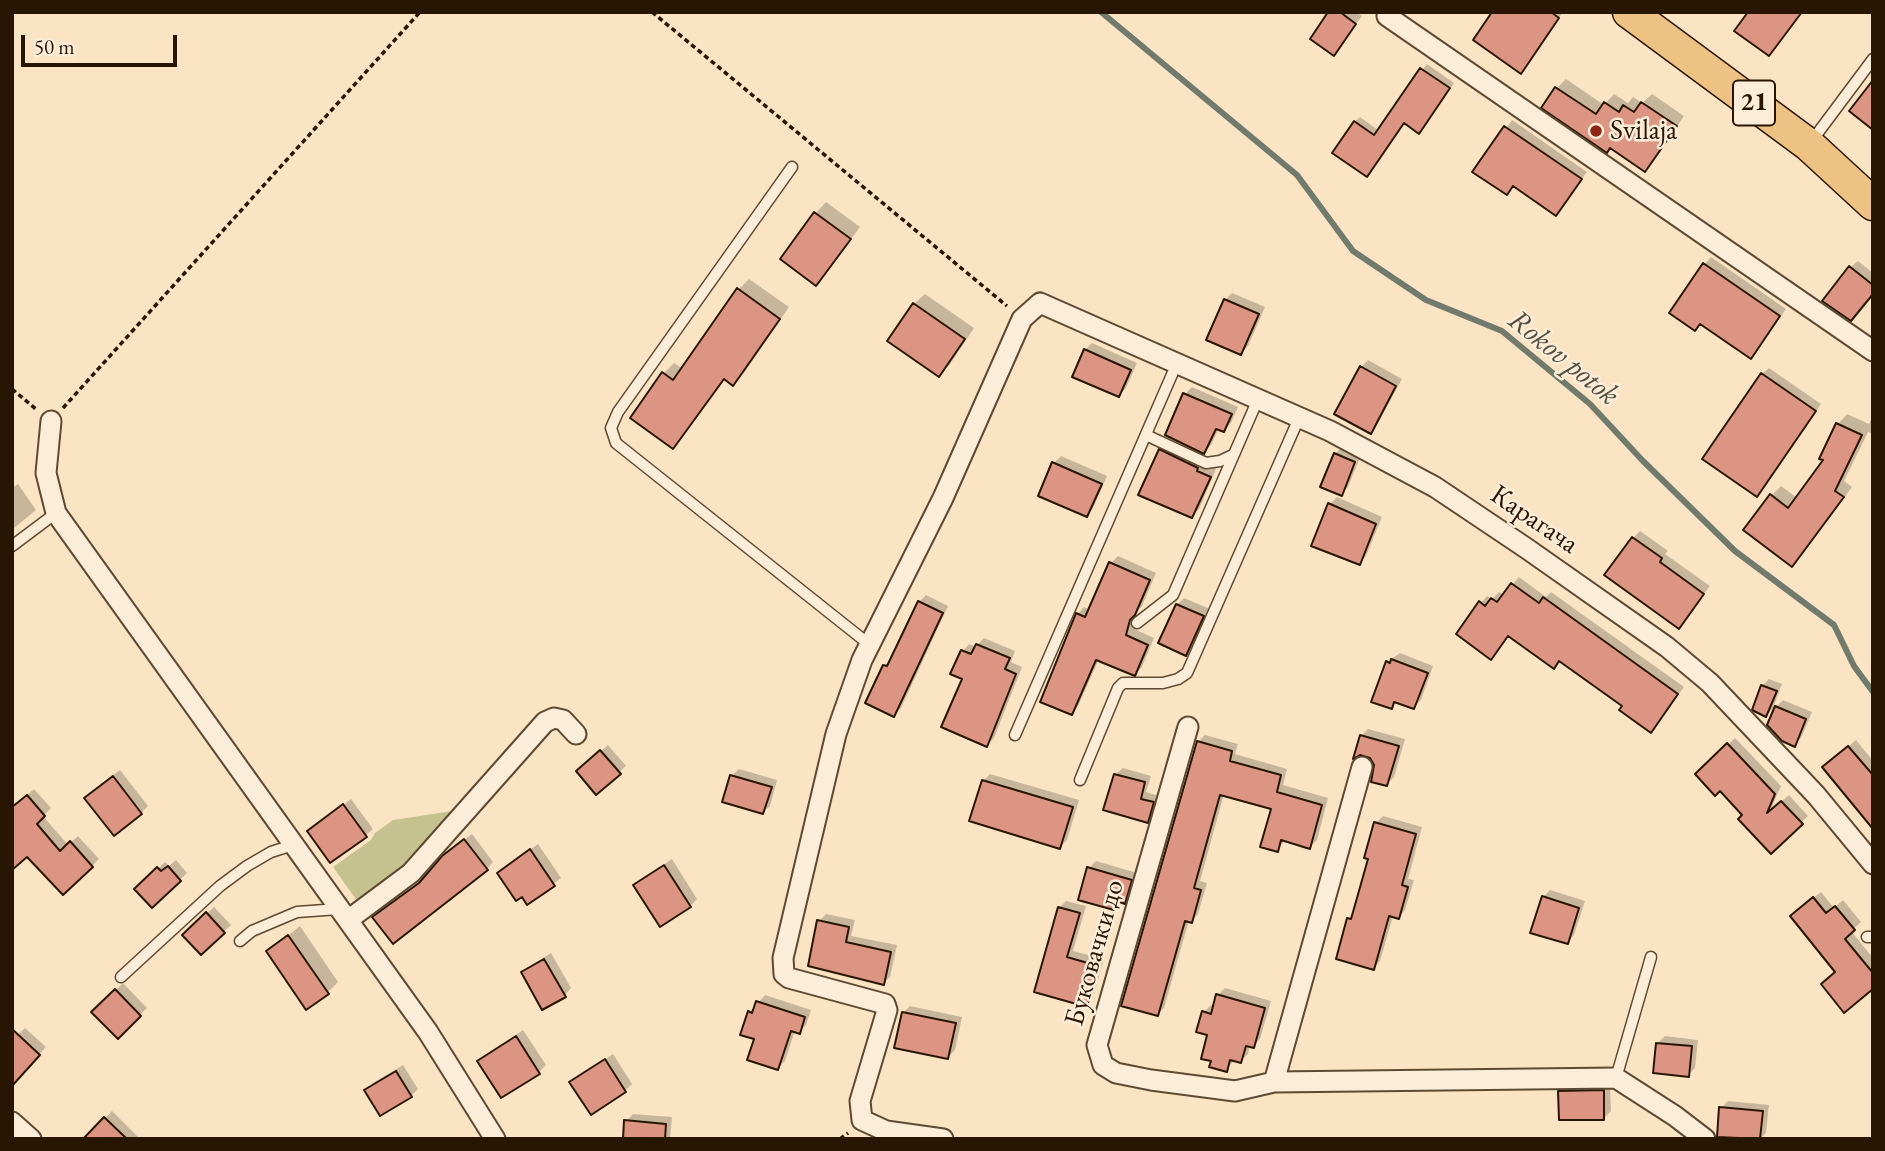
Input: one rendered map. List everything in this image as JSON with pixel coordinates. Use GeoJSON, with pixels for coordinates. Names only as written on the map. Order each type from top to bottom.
{"type":"FeatureCollection","features":[{"type":"Feature","properties":{"kind":"main road","name":"21"},"geometry":{"type":"LineString","coordinates":[[1629,12],[1809,145],[1873,204]]}},
{"type":"Feature","properties":{"kind":"street"},"geometry":{"type":"LineString","coordinates":[[1387,16],[1873,351]]}},
{"type":"Feature","properties":{"kind":"street","name":"Карагача"},"geometry":{"type":"LineString","coordinates":[[1022,319],[1040,303],[1092,324],[1299,418],[1435,487],[1667,647],[1710,683],[1816,795],[1873,864]]}},
{"type":"Feature","properties":{"kind":"street"},"geometry":{"type":"LineString","coordinates":[[943,1139],[886,1131],[862,1119],[860,1101],[887,1010],[884,1004],[789,978],[782,967],[796,896],[836,734],[862,660],[943,498],[1022,319]]}},
{"type":"Feature","properties":{"kind":"street"},"geometry":{"type":"LineString","coordinates":[[51,421],[46,473],[56,513],[428,1032],[495,1139]]}},
{"type":"Feature","properties":{"kind":"street"},"geometry":{"type":"LineString","coordinates":[[344,914],[411,873],[545,722],[554,718],[563,720],[576,734]]}},
{"type":"Feature","properties":{"kind":"street","name":"Буковачки до"},"geometry":{"type":"LineString","coordinates":[[1188,727],[1097,1045],[1103,1065],[1115,1073],[1236,1091],[1274,1082],[1616,1077]]}},
{"type":"Feature","properties":{"kind":"street"},"geometry":{"type":"LineString","coordinates":[[1274,1082],[1362,767]]}},
{"type":"Feature","properties":{"kind":"street"},"geometry":{"type":"LineString","coordinates":[[1616,1077],[1705,1139]]}},
{"type":"Feature","properties":{"kind":"street"},"geometry":{"type":"LineString","coordinates":[[12,1122],[31,1139]]}},
{"type":"Feature","properties":{"kind":"lane"},"geometry":{"type":"LineString","coordinates":[[1809,145],[1873,59]]}},
{"type":"Feature","properties":{"kind":"lane"},"geometry":{"type":"LineString","coordinates":[[792,167],[618,412],[611,428],[616,443],[870,645]]}},
{"type":"Feature","properties":{"kind":"lane"},"geometry":{"type":"LineString","coordinates":[[1015,735],[1177,363]]}},
{"type":"Feature","properties":{"kind":"lane"},"geometry":{"type":"LineString","coordinates":[[1137,623],[1173,595],[1258,399]]}},
{"type":"Feature","properties":{"kind":"lane"},"geometry":{"type":"LineString","coordinates":[[1080,780],[1118,688],[1123,683],[1163,682],[1178,679],[1187,673],[1299,418]]}},
{"type":"Feature","properties":{"kind":"lane"},"geometry":{"type":"LineString","coordinates":[[1146,435],[1206,463],[1233,455]]}},
{"type":"Feature","properties":{"kind":"lane"},"geometry":{"type":"LineString","coordinates":[[12,546],[56,513]]}},
{"type":"Feature","properties":{"kind":"lane"},"geometry":{"type":"LineString","coordinates":[[121,977],[220,886],[271,852],[293,845]]}},
{"type":"Feature","properties":{"kind":"lane"},"geometry":{"type":"LineString","coordinates":[[240,941],[252,931],[297,912],[344,914]]}},
{"type":"Feature","properties":{"kind":"lane"},"geometry":{"type":"LineString","coordinates":[[1616,1077],[1651,957]]}},
{"type":"Feature","properties":{"kind":"path"},"geometry":{"type":"LineString","coordinates":[[12,389],[51,421],[420,12]]}},
{"type":"Feature","properties":{"kind":"path"},"geometry":{"type":"LineString","coordinates":[[652,12],[1022,319]]}},
{"type":"Feature","properties":{"kind":"shaded area"},"geometry":{"type":"Polygon","coordinates":[[[453,811],[407,869],[360,905],[333,867],[371,840],[375,833],[393,820],[453,811]]]}},
{"type":"Feature","properties":{"kind":"building"},"geometry":{"type":"Polygon","coordinates":[[[1328,12],[1340,12],[1356,24],[1334,56],[1310,39],[1328,12]]]}},
{"type":"Feature","properties":{"kind":"building"},"geometry":{"type":"Polygon","coordinates":[[[1492,12],[1551,12],[1559,18],[1521,74],[1473,40],[1492,12]]]}},
{"type":"Feature","properties":{"kind":"building"},"geometry":{"type":"Polygon","coordinates":[[[1748,12],[1802,12],[1769,56],[1734,31],[1748,12]]]}},
{"type":"Feature","properties":{"kind":"building"},"geometry":{"type":"Polygon","coordinates":[[[1420,68],[1450,88],[1419,134],[1404,123],[1367,177],[1332,153],[1354,121],[1374,135],[1420,68]]]}},
{"type":"Feature","properties":{"kind":"building"},"geometry":{"type":"Polygon","coordinates":[[[1873,80],[1873,130],[1849,111],[1873,80]]]}},
{"type":"Feature","properties":{"kind":"building"},"geometry":{"type":"Polygon","coordinates":[[[1555,87],[1596,114],[1604,102],[1619,112],[1623,105],[1634,112],[1641,102],[1677,126],[1645,172],[1610,148],[1607,153],[1541,108],[1555,87]]]}},
{"type":"Feature","properties":{"kind":"building"},"geometry":{"type":"Polygon","coordinates":[[[1504,126],[1582,179],[1556,216],[1513,186],[1507,195],[1472,172],[1504,126]]]}},
{"type":"Feature","properties":{"kind":"building"},"geometry":{"type":"Polygon","coordinates":[[[814,212],[851,239],[816,286],[780,259],[814,212]]]}},
{"type":"Feature","properties":{"kind":"building"},"geometry":{"type":"Polygon","coordinates":[[[1703,263],[1780,316],[1751,359],[1700,324],[1695,331],[1669,313],[1703,263]]]}},
{"type":"Feature","properties":{"kind":"building"},"geometry":{"type":"Polygon","coordinates":[[[1849,266],[1873,285],[1873,294],[1851,321],[1822,301],[1849,266]]]}},
{"type":"Feature","properties":{"kind":"building"},"geometry":{"type":"Polygon","coordinates":[[[737,288],[780,319],[733,386],[724,379],[673,449],[630,418],[662,372],[673,380],[737,288]]]}},
{"type":"Feature","properties":{"kind":"building"},"geometry":{"type":"Polygon","coordinates":[[[1224,299],[1259,314],[1241,355],[1206,340],[1224,299]]]}},
{"type":"Feature","properties":{"kind":"building"},"geometry":{"type":"Polygon","coordinates":[[[913,303],[965,339],[939,377],[887,341],[913,303]]]}},
{"type":"Feature","properties":{"kind":"building"},"geometry":{"type":"Polygon","coordinates":[[[1084,349],[1131,370],[1119,397],[1072,377],[1084,349]]]}},
{"type":"Feature","properties":{"kind":"building"},"geometry":{"type":"Polygon","coordinates":[[[1360,366],[1396,386],[1371,434],[1334,414],[1360,366]]]}},
{"type":"Feature","properties":{"kind":"building"},"geometry":{"type":"Polygon","coordinates":[[[1761,373],[1816,411],[1757,497],[1702,459],[1761,373]]]}},
{"type":"Feature","properties":{"kind":"building"},"geometry":{"type":"Polygon","coordinates":[[[1183,393],[1232,414],[1224,432],[1216,429],[1204,454],[1165,435],[1183,393]]]}},
{"type":"Feature","properties":{"kind":"building"},"geometry":{"type":"Polygon","coordinates":[[[1836,423],[1862,435],[1835,491],[1844,497],[1792,567],[1743,530],[1770,494],[1788,508],[1823,460],[1819,459],[1836,423]]]}},
{"type":"Feature","properties":{"kind":"building"},"geometry":{"type":"Polygon","coordinates":[[[1159,449],[1211,477],[1192,518],[1138,495],[1159,449]]]}},
{"type":"Feature","properties":{"kind":"building"},"geometry":{"type":"Polygon","coordinates":[[[1334,453],[1355,462],[1342,496],[1320,487],[1334,453]]]}},
{"type":"Feature","properties":{"kind":"building"},"geometry":{"type":"Polygon","coordinates":[[[1052,462],[1102,484],[1087,517],[1038,496],[1052,462]]]}},
{"type":"Feature","properties":{"kind":"building"},"geometry":{"type":"Polygon","coordinates":[[[1328,503],[1376,524],[1360,565],[1311,546],[1328,503]]]}},
{"type":"Feature","properties":{"kind":"building"},"geometry":{"type":"Polygon","coordinates":[[[1632,537],[1662,558],[1660,562],[1704,594],[1679,629],[1604,575],[1632,537]]]}},
{"type":"Feature","properties":{"kind":"building"},"geometry":{"type":"Polygon","coordinates":[[[1109,562],[1150,580],[1135,615],[1130,620],[1126,635],[1148,645],[1135,676],[1096,660],[1072,715],[1040,702],[1076,613],[1085,617],[1109,562]]]}},
{"type":"Feature","properties":{"kind":"building"},"geometry":{"type":"Polygon","coordinates":[[[1511,583],[1539,603],[1543,597],[1678,694],[1651,733],[1619,710],[1622,706],[1559,661],[1554,669],[1508,636],[1491,660],[1456,634],[1479,601],[1485,606],[1491,598],[1497,602],[1511,583]]]}},
{"type":"Feature","properties":{"kind":"building"},"geometry":{"type":"Polygon","coordinates":[[[918,601],[943,613],[894,717],[865,703],[883,665],[887,666],[918,601]]]}},
{"type":"Feature","properties":{"kind":"building"},"geometry":{"type":"Polygon","coordinates":[[[1176,604],[1204,616],[1186,656],[1158,643],[1176,604]]]}},
{"type":"Feature","properties":{"kind":"building"},"geometry":{"type":"Polygon","coordinates":[[[976,644],[1010,658],[1005,669],[1016,674],[987,747],[941,727],[962,679],[950,674],[961,650],[971,654],[976,644]]]}},
{"type":"Feature","properties":{"kind":"building"},"geometry":{"type":"Polygon","coordinates":[[[1391,659],[1428,673],[1414,709],[1394,702],[1392,709],[1371,702],[1386,661],[1390,663],[1391,659]]]}},
{"type":"Feature","properties":{"kind":"building"},"geometry":{"type":"Polygon","coordinates":[[[1761,685],[1777,691],[1766,717],[1752,710],[1761,685]]]}},
{"type":"Feature","properties":{"kind":"building"},"geometry":{"type":"Polygon","coordinates":[[[1775,706],[1806,719],[1795,747],[1782,741],[1767,725],[1775,706]]]}},
{"type":"Feature","properties":{"kind":"building"},"geometry":{"type":"Polygon","coordinates":[[[1360,735],[1399,746],[1387,786],[1371,782],[1374,765],[1370,758],[1360,755],[1353,759],[1360,735]]]}},
{"type":"Feature","properties":{"kind":"building"},"geometry":{"type":"Polygon","coordinates":[[[1197,741],[1232,751],[1230,761],[1281,775],[1277,792],[1322,805],[1310,849],[1281,840],[1278,852],[1260,847],[1271,809],[1220,795],[1194,888],[1201,890],[1192,923],[1185,921],[1158,1016],[1121,1006],[1197,741]]]}},
{"type":"Feature","properties":{"kind":"building"},"geometry":{"type":"Polygon","coordinates":[[[1727,743],[1775,794],[1767,813],[1781,801],[1803,824],[1771,854],[1738,819],[1742,815],[1720,791],[1715,796],[1695,774],[1727,743]]]}},
{"type":"Feature","properties":{"kind":"building"},"geometry":{"type":"Polygon","coordinates":[[[1848,746],[1873,775],[1873,829],[1822,767],[1848,746]]]}},
{"type":"Feature","properties":{"kind":"building"},"geometry":{"type":"Polygon","coordinates":[[[600,750],[621,774],[596,795],[576,771],[600,750]]]}},
{"type":"Feature","properties":{"kind":"building"},"geometry":{"type":"Polygon","coordinates":[[[1114,774],[1145,782],[1141,799],[1154,802],[1148,823],[1103,810],[1114,774]]]}},
{"type":"Feature","properties":{"kind":"building"},"geometry":{"type":"Polygon","coordinates":[[[730,775],[772,787],[763,814],[722,802],[730,775]]]}},
{"type":"Feature","properties":{"kind":"building"},"geometry":{"type":"Polygon","coordinates":[[[113,776],[142,814],[114,836],[84,798],[113,776]]]}},
{"type":"Feature","properties":{"kind":"building"},"geometry":{"type":"Polygon","coordinates":[[[982,780],[1073,807],[1060,849],[969,821],[982,780]]]}},
{"type":"Feature","properties":{"kind":"building"},"geometry":{"type":"Polygon","coordinates":[[[27,795],[45,816],[37,824],[60,851],[70,841],[93,867],[63,895],[27,857],[12,870],[12,807],[27,795]]]}},
{"type":"Feature","properties":{"kind":"building"},"geometry":{"type":"Polygon","coordinates":[[[343,804],[367,837],[330,863],[307,831],[343,804]]]}},
{"type":"Feature","properties":{"kind":"building"},"geometry":{"type":"Polygon","coordinates":[[[1374,822],[1416,834],[1402,885],[1408,887],[1399,919],[1389,916],[1374,970],[1336,959],[1368,859],[1364,858],[1374,822]]]}},
{"type":"Feature","properties":{"kind":"building"},"geometry":{"type":"Polygon","coordinates":[[[464,839],[488,870],[393,944],[372,917],[419,883],[442,856],[464,839]]]}},
{"type":"Feature","properties":{"kind":"building"},"geometry":{"type":"Polygon","coordinates":[[[530,849],[555,886],[527,905],[522,897],[516,901],[497,873],[530,849]]]}},
{"type":"Feature","properties":{"kind":"building"},"geometry":{"type":"Polygon","coordinates":[[[664,865],[691,907],[660,927],[633,885],[664,865]]]}},
{"type":"Feature","properties":{"kind":"building"},"geometry":{"type":"Polygon","coordinates":[[[168,866],[181,881],[152,908],[134,889],[157,867],[161,871],[168,866]]]}},
{"type":"Feature","properties":{"kind":"building"},"geometry":{"type":"Polygon","coordinates":[[[1087,867],[1132,880],[1125,904],[1117,901],[1114,910],[1078,900],[1087,867]]]}},
{"type":"Feature","properties":{"kind":"building"},"geometry":{"type":"Polygon","coordinates":[[[1542,896],[1579,908],[1568,944],[1530,933],[1542,896]]]}},
{"type":"Feature","properties":{"kind":"building"},"geometry":{"type":"Polygon","coordinates":[[[1813,897],[1826,913],[1835,906],[1855,930],[1845,939],[1873,973],[1873,989],[1844,1013],[1821,984],[1835,972],[1790,916],[1813,897]]]}},
{"type":"Feature","properties":{"kind":"building"},"geometry":{"type":"Polygon","coordinates":[[[1058,907],[1080,913],[1067,957],[1098,966],[1087,1007],[1034,992],[1058,907]]]}},
{"type":"Feature","properties":{"kind":"building"},"geometry":{"type":"Polygon","coordinates":[[[206,912],[225,933],[201,955],[182,935],[206,912]]]}},
{"type":"Feature","properties":{"kind":"building"},"geometry":{"type":"Polygon","coordinates":[[[817,920],[849,927],[846,942],[891,952],[884,985],[808,966],[817,920]]]}},
{"type":"Feature","properties":{"kind":"building"},"geometry":{"type":"Polygon","coordinates":[[[288,935],[329,994],[306,1010],[266,951],[288,935]]]}},
{"type":"Feature","properties":{"kind":"building"},"geometry":{"type":"Polygon","coordinates":[[[544,959],[566,997],[542,1010],[521,972],[544,959]]]}},
{"type":"Feature","properties":{"kind":"building"},"geometry":{"type":"Polygon","coordinates":[[[115,989],[141,1016],[118,1039],[91,1012],[115,989]]]}},
{"type":"Feature","properties":{"kind":"building"},"geometry":{"type":"Polygon","coordinates":[[[1216,994],[1265,1008],[1254,1048],[1246,1046],[1241,1063],[1230,1060],[1227,1072],[1209,1067],[1211,1061],[1201,1059],[1207,1035],[1196,1032],[1202,1011],[1211,1014],[1216,994]]]}},
{"type":"Feature","properties":{"kind":"building"},"geometry":{"type":"Polygon","coordinates":[[[756,1001],[805,1017],[800,1034],[791,1031],[778,1070],[747,1060],[754,1039],[740,1035],[748,1011],[752,1013],[756,1001]]]}},
{"type":"Feature","properties":{"kind":"building"},"geometry":{"type":"Polygon","coordinates":[[[902,1012],[956,1023],[948,1059],[894,1048],[902,1012]]]}},
{"type":"Feature","properties":{"kind":"building"},"geometry":{"type":"Polygon","coordinates":[[[12,1029],[40,1055],[12,1086],[12,1029]]]}},
{"type":"Feature","properties":{"kind":"building"},"geometry":{"type":"Polygon","coordinates":[[[516,1036],[540,1074],[501,1098],[477,1061],[516,1036]]]}},
{"type":"Feature","properties":{"kind":"building"},"geometry":{"type":"Polygon","coordinates":[[[1656,1043],[1692,1046],[1689,1077],[1653,1073],[1656,1043]]]}},
{"type":"Feature","properties":{"kind":"building"},"geometry":{"type":"Polygon","coordinates":[[[605,1059],[626,1092],[591,1115],[569,1082],[605,1059]]]}},
{"type":"Feature","properties":{"kind":"building"},"geometry":{"type":"Polygon","coordinates":[[[396,1071],[412,1097],[380,1116],[364,1090],[396,1071]]]}},
{"type":"Feature","properties":{"kind":"building"},"geometry":{"type":"Polygon","coordinates":[[[1604,1090],[1604,1120],[1559,1120],[1558,1091],[1604,1090]]]}},
{"type":"Feature","properties":{"kind":"building"},"geometry":{"type":"Polygon","coordinates":[[[1719,1107],[1763,1111],[1760,1139],[1717,1137],[1719,1107]]]}},
{"type":"Feature","properties":{"kind":"building"},"geometry":{"type":"Polygon","coordinates":[[[104,1117],[127,1139],[83,1139],[104,1117]]]}},
{"type":"Feature","properties":{"kind":"building"},"geometry":{"type":"Polygon","coordinates":[[[624,1120],[666,1124],[665,1139],[623,1139],[624,1120]]]}},
{"type":"Feature","properties":{"kind":"waterway","name":"Rokov potok"},"geometry":{"type":"LineString","coordinates":[[1101,12],[1297,175],[1353,251],[1426,300],[1502,331],[1590,404],[1643,461],[1735,551],[1834,625],[1854,666],[1873,692]]}},
{"type":"Feature","properties":{"kind":"place","name":"Svilaja"},"geometry":{"type":"Point","coordinates":[1596,131]}}]}
